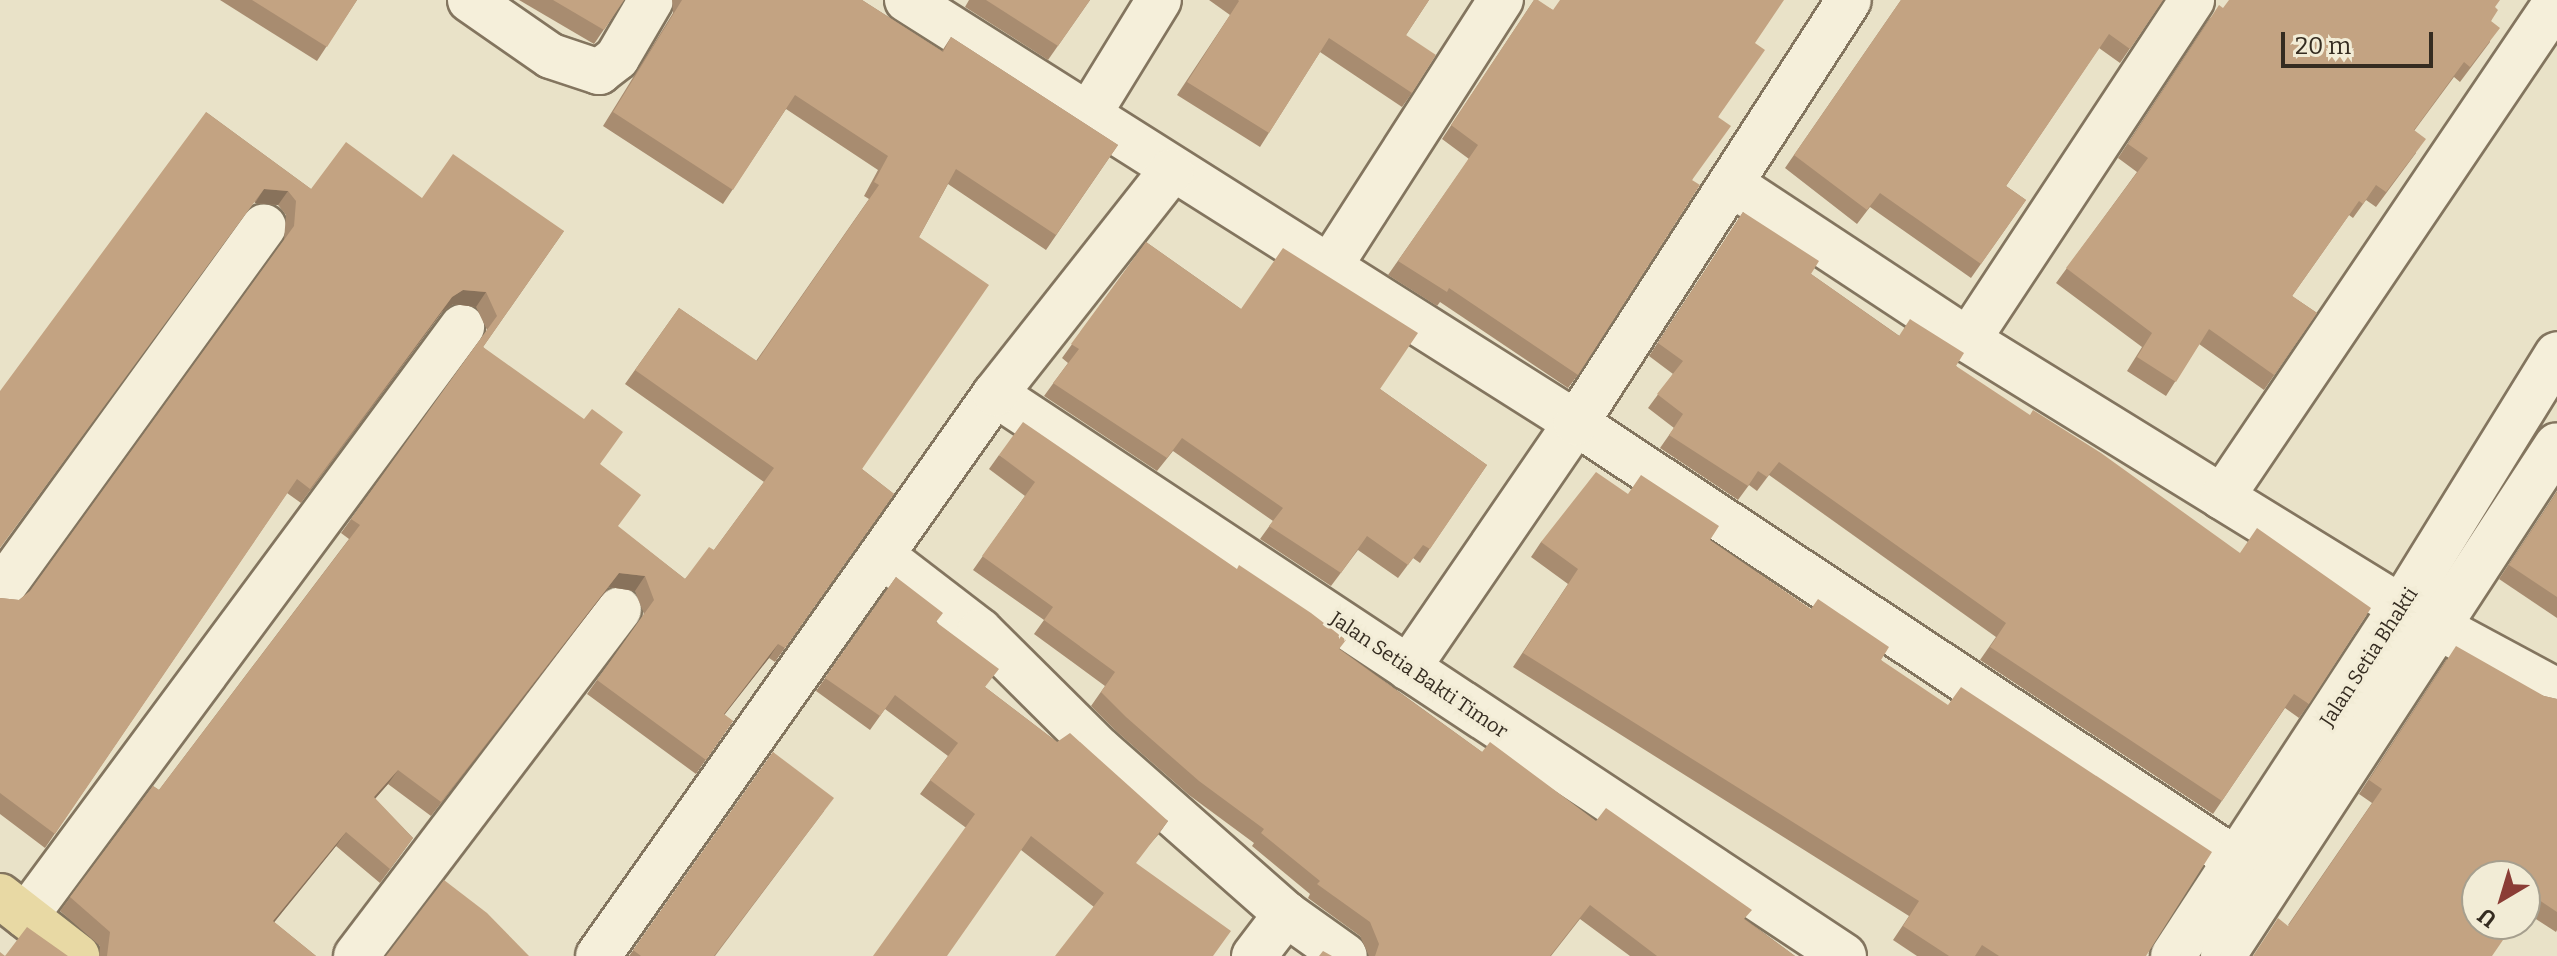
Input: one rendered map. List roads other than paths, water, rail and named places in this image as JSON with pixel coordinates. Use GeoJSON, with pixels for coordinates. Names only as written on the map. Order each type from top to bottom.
{"type":"FeatureCollection","features":[{"type":"Feature","properties":{"kind":"main road"},"geometry":{"type":"LineString","coordinates":[[13,906],[77,956]]}},
{"type":"Feature","properties":{"kind":"street"},"geometry":{"type":"LineString","coordinates":[[470,0],[551,56],[599,72],[617,58],[651,0]]}},
{"type":"Feature","properties":{"kind":"street"},"geometry":{"type":"LineString","coordinates":[[907,0],[1171,171],[1576,423],[2254,870]]}},
{"type":"Feature","properties":{"kind":"street"},"geometry":{"type":"LineString","coordinates":[[1087,117],[1159,0]]}},
{"type":"Feature","properties":{"kind":"street"},"geometry":{"type":"LineString","coordinates":[[1328,269],[1501,0]]}},
{"type":"Feature","properties":{"kind":"street"},"geometry":{"type":"LineString","coordinates":[[1408,668],[1576,423],[1733,185],[1849,0]]}},
{"type":"Feature","properties":{"kind":"street"},"geometry":{"type":"LineString","coordinates":[[1968,340],[2192,0]]}},
{"type":"Feature","properties":{"kind":"street"},"geometry":{"type":"LineString","coordinates":[[2222,497],[2557,1]]}},
{"type":"Feature","properties":{"kind":"street"},"geometry":{"type":"LineString","coordinates":[[598,956],[884,557],[995,394],[1171,171]]}},
{"type":"Feature","properties":{"kind":"street"},"geometry":{"type":"LineString","coordinates":[[1733,185],[1968,340],[2401,607],[2557,691]]}},
{"type":"Feature","properties":{"kind":"street"},"geometry":{"type":"LineString","coordinates":[[0,591],[264,226]]}},
{"type":"Feature","properties":{"kind":"street"},"geometry":{"type":"LineString","coordinates":[[13,906],[462,327]]}},
{"type":"Feature","properties":{"kind":"street","name":"Jalan Setia Bhakti"},"geometry":{"type":"LineString","coordinates":[[2223,956],[2254,870],[2401,607],[2557,354]]}},
{"type":"Feature","properties":{"kind":"street","name":"Jalan Setia Bakti Timor"},"geometry":{"type":"LineString","coordinates":[[995,394],[1844,956]]}},
{"type":"Feature","properties":{"kind":"street","name":"Jalan Setia Bhakti"},"geometry":{"type":"LineString","coordinates":[[2173,956],[2254,870],[2439,626],[2557,445]]}},
{"type":"Feature","properties":{"kind":"street"},"geometry":{"type":"LineString","coordinates":[[884,557],[980,631],[1099,749],[1286,914],[1345,956]]}},
{"type":"Feature","properties":{"kind":"street"},"geometry":{"type":"LineString","coordinates":[[356,956],[619,610]]}},
{"type":"Feature","properties":{"kind":"street"},"geometry":{"type":"LineString","coordinates":[[1254,956],[1286,914]]}}]}
